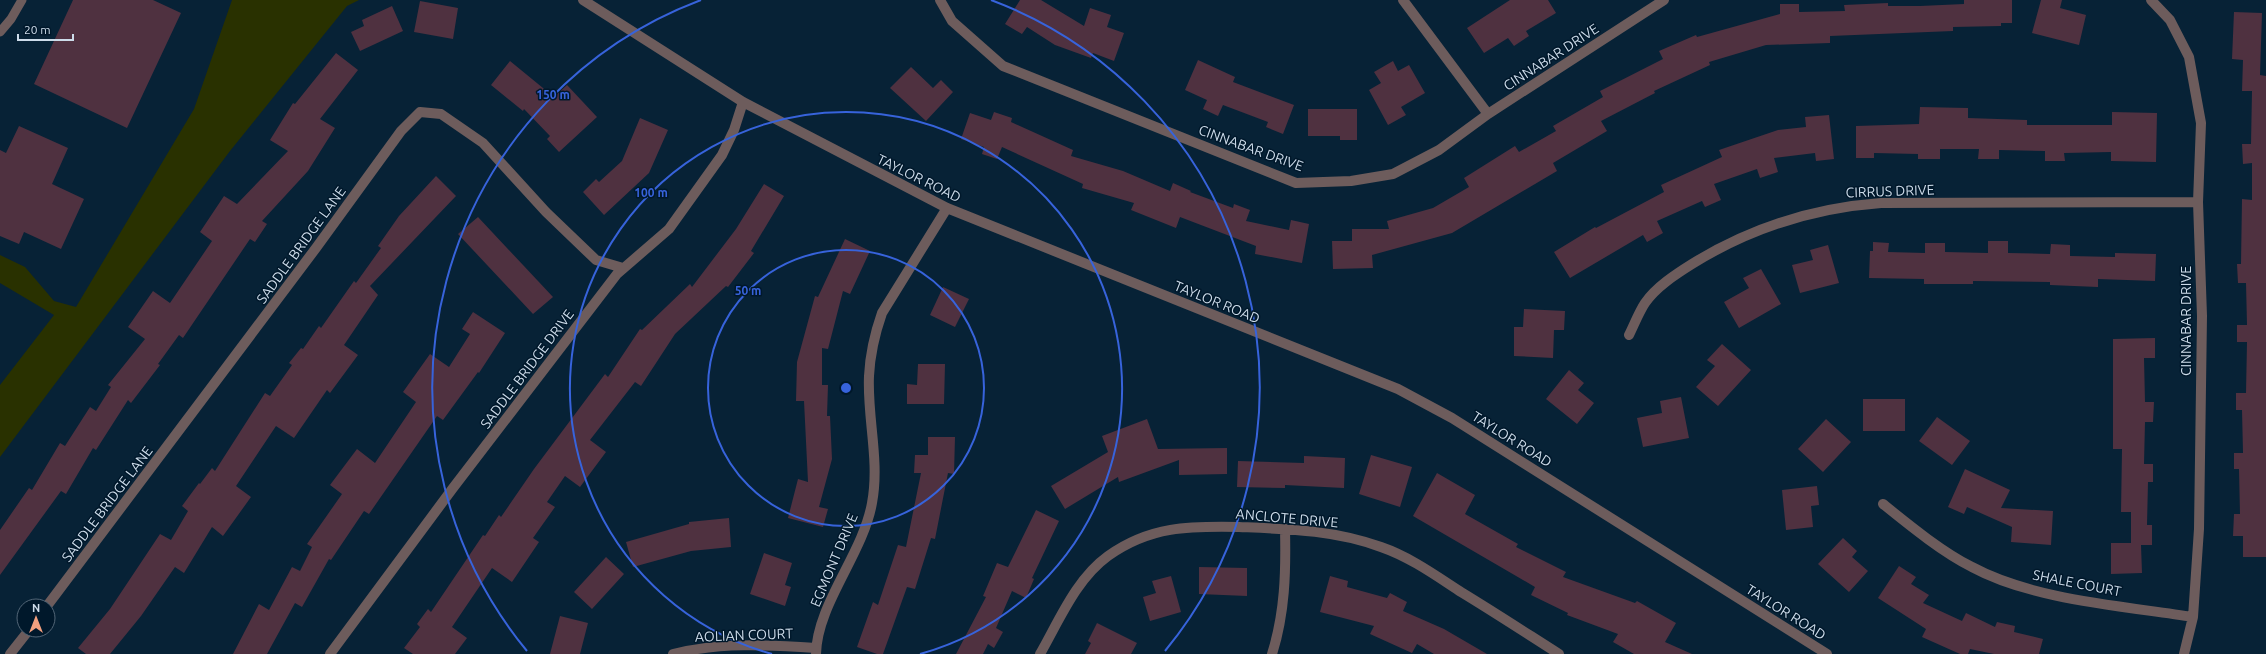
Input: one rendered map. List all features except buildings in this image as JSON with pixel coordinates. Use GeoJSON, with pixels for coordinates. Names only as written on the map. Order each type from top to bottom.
{"type":"FeatureCollection","features":[{"type":"Feature","properties":{"kind":"street","name":"TAYLOR ROAD"},"geometry":{"type":"LineString","coordinates":[[583,0],[743,102],[946,208],[1398,389],[1452,418],[1827,654]]}},
{"type":"Feature","properties":{"kind":"street","name":"CINNABAR DRIVE"},"geometry":{"type":"LineString","coordinates":[[940,0],[952,21],[1003,66],[1296,183],[1351,181],[1393,174],[1439,150],[1488,114],[1664,0]]}},
{"type":"Feature","properties":{"kind":"street"},"geometry":{"type":"LineString","coordinates":[[1403,0],[1488,114]]}},
{"type":"Feature","properties":{"kind":"street","name":"CINNABAR DRIVE"},"geometry":{"type":"LineString","coordinates":[[2151,0],[2170,20],[2189,57],[2201,123],[2198,202],[2202,316],[2199,529],[2193,616],[2184,654]]}},
{"type":"Feature","properties":{"kind":"street","name":"SADDLE BRIDGE DRIVE"},"geometry":{"type":"LineString","coordinates":[[330,654],[453,488],[623,268],[669,229],[678,217],[722,155],[734,130],[743,102]]}},
{"type":"Feature","properties":{"kind":"street","name":"SADDLE BRIDGE LANE"},"geometry":{"type":"LineString","coordinates":[[53,598],[311,255],[401,131],[420,112],[441,114],[483,143],[546,212],[596,260],[623,268]]}},
{"type":"Feature","properties":{"kind":"street","name":"CIRRUS DRIVE"},"geometry":{"type":"LineString","coordinates":[[1629,335],[1646,302],[1673,276],[1707,255],[1742,237],[1780,222],[1813,212],[1847,205],[1881,203],[2198,202]]}},
{"type":"Feature","properties":{"kind":"street","name":"EGMONT DRIVE"},"geometry":{"type":"LineString","coordinates":[[816,651],[826,613],[861,540],[872,504],[876,466],[869,376],[876,329],[882,313],[946,208]]}},
{"type":"Feature","properties":{"kind":"street","name":"SHALE COURT"},"geometry":{"type":"LineString","coordinates":[[1883,504],[1907,524],[1972,568],[2018,586],[2066,598],[2193,616]]}},
{"type":"Feature","properties":{"kind":"street","name":"ANCLOTE DRIVE"},"geometry":{"type":"LineString","coordinates":[[1040,654],[1077,589],[1089,574],[1107,556],[1141,537],[1175,528],[1200,526],[1285,529],[1317,532],[1350,538],[1381,547],[1411,560],[1559,654]]}},
{"type":"Feature","properties":{"kind":"street"},"geometry":{"type":"LineString","coordinates":[[1272,654],[1284,604],[1286,569],[1285,529]]}},
{"type":"Feature","properties":{"kind":"street"},"geometry":{"type":"LineString","coordinates":[[10,654],[23,638]]}},
{"type":"Feature","properties":{"kind":"street","name":"AOLIAN COURT"},"geometry":{"type":"LineString","coordinates":[[673,654],[717,647],[767,645],[816,651]]}},
{"type":"Feature","properties":{"kind":"lane"},"geometry":{"type":"LineString","coordinates":[[0,32],[11,19],[22,0]]}},
{"type":"Feature","properties":{"kind":"green space"},"geometry":{"type":"Polygon","coordinates":[[[232,0],[359,0],[347,6],[230,151],[0,457],[0,385],[54,315],[0,283],[0,255],[25,267],[54,301],[76,307],[194,109],[232,0]]]}}]}
